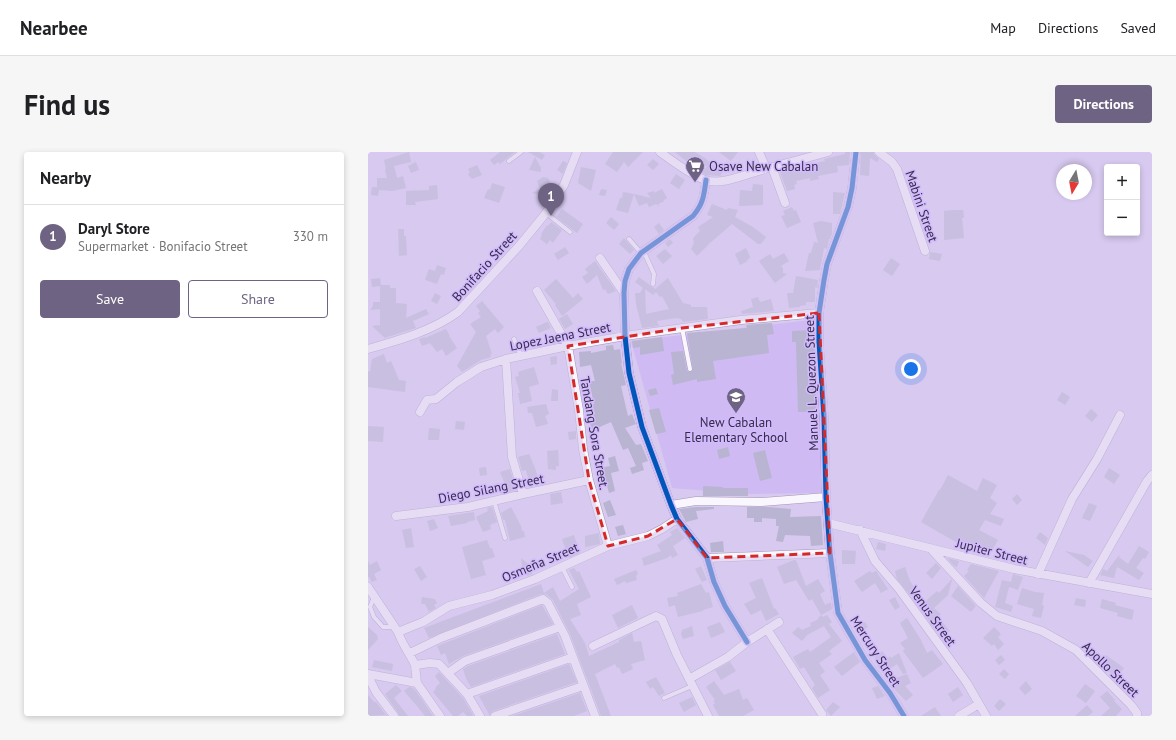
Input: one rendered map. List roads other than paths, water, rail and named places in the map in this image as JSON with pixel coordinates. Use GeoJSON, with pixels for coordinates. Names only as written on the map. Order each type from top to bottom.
{"type":"FeatureCollection","features":[{"type":"Feature","properties":{"kind":"street","name":"Bonifacio Street"},"geometry":{"type":"LineString","coordinates":[[368,349],[421,332],[448,320],[458,312],[519,246],[546,213],[564,185],[577,152]]}},
{"type":"Feature","properties":{"kind":"street"},"geometry":{"type":"LineString","coordinates":[[660,152],[690,172],[706,180],[714,181],[728,179],[828,152]]}},
{"type":"Feature","properties":{"kind":"street"},"geometry":{"type":"LineString","coordinates":[[758,152],[769,168],[785,204]]}},
{"type":"Feature","properties":{"kind":"street","name":"Manuel L. Quezon Street"},"geometry":{"type":"LineString","coordinates":[[828,523],[824,417],[819,342],[819,313],[827,264],[848,207],[852,188],[856,152]]}},
{"type":"Feature","properties":{"kind":"street","name":"Mabini Street"},"geometry":{"type":"LineString","coordinates":[[880,152],[892,162],[897,169],[925,251]]}},
{"type":"Feature","properties":{"kind":"street"},"geometry":{"type":"LineString","coordinates":[[706,180],[704,198],[700,208],[693,216],[642,252],[629,269],[625,281],[624,294],[625,336],[629,373],[642,427],[670,505],[678,519],[707,558],[714,582],[725,606],[747,642]]}},
{"type":"Feature","properties":{"kind":"street"},"geometry":{"type":"LineString","coordinates":[[600,258],[624,294]]}},
{"type":"Feature","properties":{"kind":"street","name":"Tandang Sora Street."},"geometry":{"type":"LineString","coordinates":[[537,290],[568,346],[589,480],[608,546]]}},
{"type":"Feature","properties":{"kind":"street","name":"Lopez Jaena Street"},"geometry":{"type":"LineString","coordinates":[[420,412],[427,400],[436,399],[472,372],[490,363],[506,359],[625,336],[682,328],[819,313]]}},
{"type":"Feature","properties":{"kind":"street"},"geometry":{"type":"LineString","coordinates":[[506,359],[512,457],[522,494]]}},
{"type":"Feature","properties":{"kind":"street"},"geometry":{"type":"LineString","coordinates":[[1038,574],[1072,499],[1097,459],[1120,415]]}},
{"type":"Feature","properties":{"kind":"street"},"geometry":{"type":"LineString","coordinates":[[1090,583],[1147,481],[1152,475]]}},
{"type":"Feature","properties":{"kind":"street","name":"Diego Silang Street"},"geometry":{"type":"LineString","coordinates":[[396,516],[468,507],[589,480]]}},
{"type":"Feature","properties":{"kind":"street"},"geometry":{"type":"LineString","coordinates":[[670,505],[696,501],[761,502],[826,497]]}},
{"type":"Feature","properties":{"kind":"street","name":"Osmeña Street"},"geometry":{"type":"LineString","coordinates":[[397,630],[423,622],[449,606],[492,595],[535,579],[608,546],[648,536],[678,519]]}},
{"type":"Feature","properties":{"kind":"street","name":"Jupiter Street"},"geometry":{"type":"LineString","coordinates":[[828,523],[1038,574],[1152,594]]}},
{"type":"Feature","properties":{"kind":"street","name":"Mercury Street"},"geometry":{"type":"LineString","coordinates":[[828,523],[830,553],[838,613],[866,660],[904,716]]}},
{"type":"Feature","properties":{"kind":"street","name":"Venus Street"},"geometry":{"type":"LineString","coordinates":[[860,530],[875,561],[908,602],[967,683],[986,716]]}},
{"type":"Feature","properties":{"kind":"street","name":"Apollo Street"},"geometry":{"type":"LineString","coordinates":[[929,547],[981,602],[997,616],[1042,631],[1076,650],[1131,705],[1137,713],[1137,716]]}},
{"type":"Feature","properties":{"kind":"street"},"geometry":{"type":"LineString","coordinates":[[707,558],[830,553]]}},
{"type":"Feature","properties":{"kind":"street"},"geometry":{"type":"LineString","coordinates":[[368,587],[397,630],[400,638],[410,653],[415,665],[417,683],[440,716]]}},
{"type":"Feature","properties":{"kind":"street"},"geometry":{"type":"LineString","coordinates":[[410,653],[441,638],[543,599],[548,603],[573,657],[593,716]]}},
{"type":"Feature","properties":{"kind":"street"},"geometry":{"type":"LineString","coordinates":[[593,646],[656,616],[660,617],[677,655],[708,716]]}},
{"type":"Feature","properties":{"kind":"street"},"geometry":{"type":"LineString","coordinates":[[691,682],[747,642],[779,622]]}},
{"type":"Feature","properties":{"kind":"street"},"geometry":{"type":"LineString","coordinates":[[448,673],[465,661],[560,627]]}},
{"type":"Feature","properties":{"kind":"street"},"geometry":{"type":"LineString","coordinates":[[768,629],[822,714]]}},
{"type":"Feature","properties":{"kind":"street"},"geometry":{"type":"LineString","coordinates":[[467,694],[573,657]]}},
{"type":"Feature","properties":{"kind":"street"},"geometry":{"type":"LineString","coordinates":[[415,665],[430,663],[439,664],[467,694],[480,716]]}},
{"type":"Feature","properties":{"kind":"street"},"geometry":{"type":"LineString","coordinates":[[368,675],[417,683]]}},
{"type":"Feature","properties":{"kind":"street"},"geometry":{"type":"LineString","coordinates":[[368,675],[376,692],[394,716]]}},
{"type":"Feature","properties":{"kind":"street"},"geometry":{"type":"LineString","coordinates":[[495,716],[583,686]]}},
{"type":"Feature","properties":{"kind":"street"},"geometry":{"type":"LineString","coordinates":[[959,716],[979,704]]}},
{"type":"Feature","properties":{"kind":"lane"},"geometry":{"type":"LineString","coordinates":[[509,161],[521,152]]}},
{"type":"Feature","properties":{"kind":"lane"},"geometry":{"type":"LineString","coordinates":[[546,213],[570,232]]}},
{"type":"Feature","properties":{"kind":"lane"},"geometry":{"type":"LineString","coordinates":[[629,239],[642,252],[654,274],[653,284]]}},
{"type":"Feature","properties":{"kind":"lane"},"geometry":{"type":"LineString","coordinates":[[682,328],[690,369]]}},
{"type":"Feature","properties":{"kind":"lane"},"geometry":{"type":"LineString","coordinates":[[514,339],[521,356]]}},
{"type":"Feature","properties":{"kind":"lane"},"geometry":{"type":"LineString","coordinates":[[494,501],[505,538]]}},
{"type":"Feature","properties":{"kind":"lane"},"geometry":{"type":"LineString","coordinates":[[562,567],[572,587]]}},
{"type":"Feature","properties":{"kind":"lane"},"geometry":{"type":"LineString","coordinates":[[374,596],[370,607],[374,617],[383,627],[397,630]]}},
{"type":"Feature","properties":{"kind":"lane"},"geometry":{"type":"LineString","coordinates":[[664,698],[691,682]]}},
{"type":"Feature","properties":{"kind":"place","name":"Osave New Cabalan"},"geometry":{"type":"Point","coordinates":[695,183]}},
{"type":"Feature","properties":{"kind":"place","name":"Daryl Store"},"geometry":{"type":"Point","coordinates":[551,216]}},
{"type":"Feature","properties":{"kind":"place","name":"New Cabalan Elementary School"},"geometry":{"type":"Point","coordinates":[736,414]}}]}
